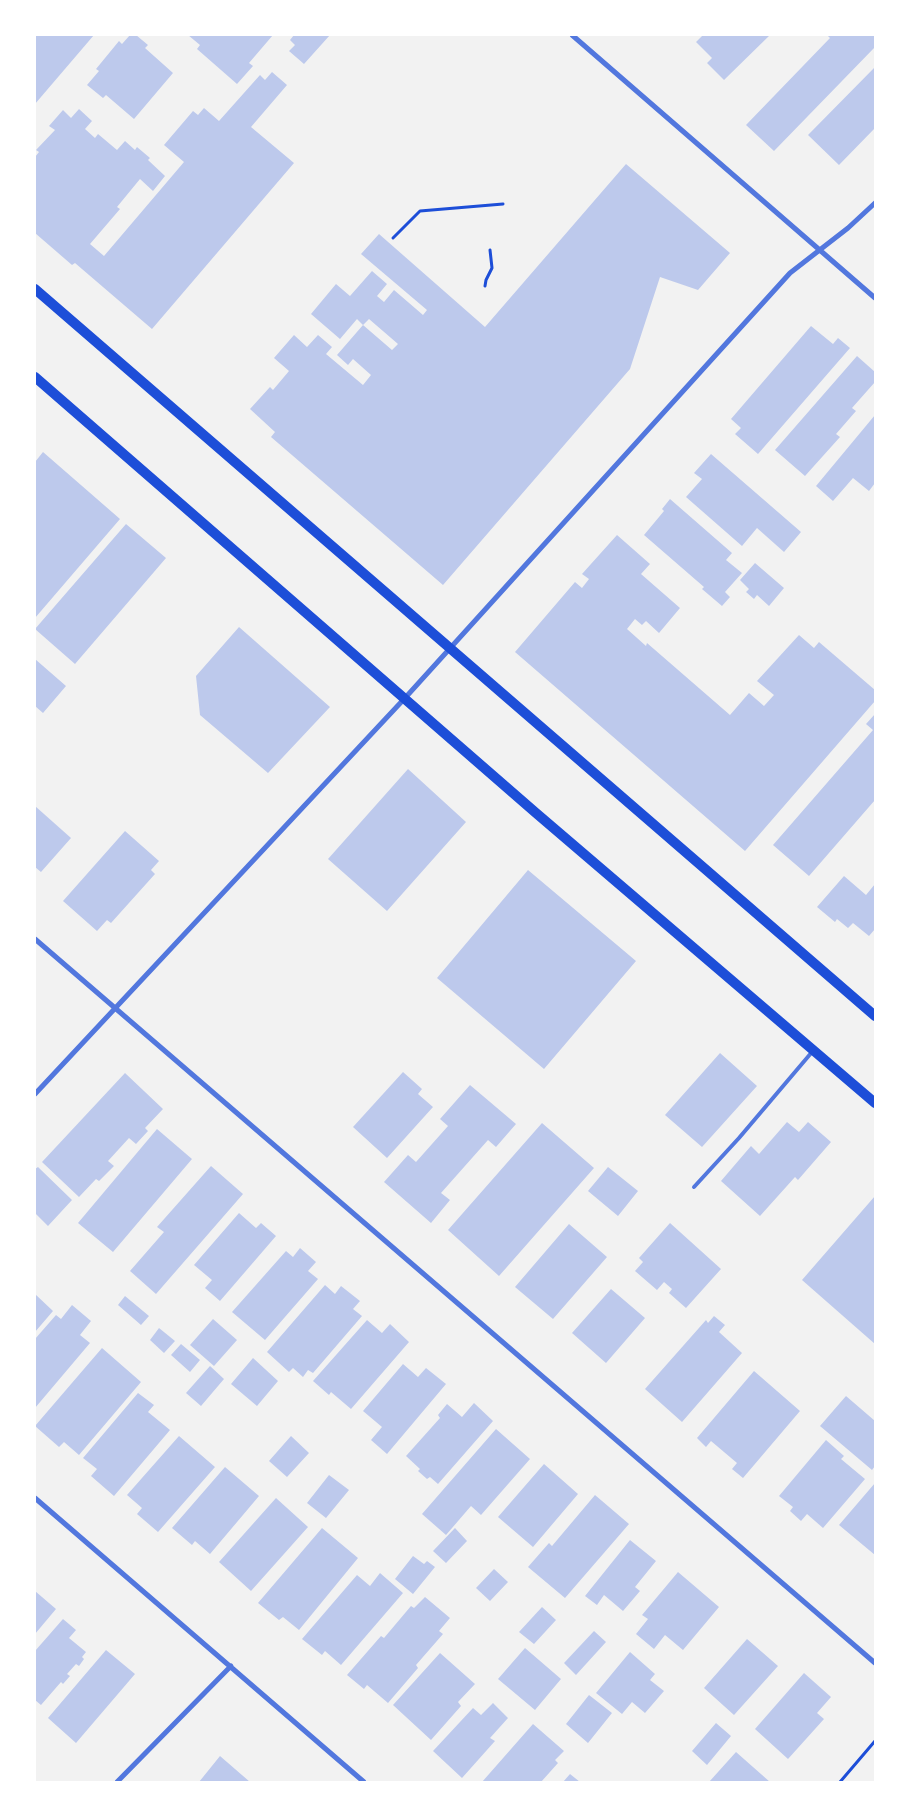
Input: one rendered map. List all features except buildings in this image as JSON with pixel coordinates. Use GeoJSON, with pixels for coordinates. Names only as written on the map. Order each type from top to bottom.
{"type":"FeatureCollection","features":[{"type":"Feature","properties":{"kind":"main road"},"geometry":{"type":"LineString","coordinates":[[35,290],[875,1016]]}},
{"type":"Feature","properties":{"kind":"main road"},"geometry":{"type":"LineString","coordinates":[[35,378],[536,813],[875,1103]]}},
{"type":"Feature","properties":{"kind":"street"},"geometry":{"type":"LineString","coordinates":[[572,35],[875,298]]}},
{"type":"Feature","properties":{"kind":"street"},"geometry":{"type":"LineString","coordinates":[[35,1094],[405,698],[790,274],[848,228],[875,203]]}},
{"type":"Feature","properties":{"kind":"street"},"geometry":{"type":"LineString","coordinates":[[35,939],[875,1663]]}},
{"type":"Feature","properties":{"kind":"street"},"geometry":{"type":"LineString","coordinates":[[35,1498],[364,1782]]}},
{"type":"Feature","properties":{"kind":"street"},"geometry":{"type":"LineString","coordinates":[[118,1782],[231,1666]]}},
{"type":"Feature","properties":{"kind":"lane"},"geometry":{"type":"LineString","coordinates":[[694,1187],[739,1138],[813,1050]]}},
{"type":"Feature","properties":{"kind":"path"},"geometry":{"type":"LineString","coordinates":[[393,238],[420,211],[503,204]]}},
{"type":"Feature","properties":{"kind":"path"},"geometry":{"type":"LineString","coordinates":[[485,286],[492,268],[490,250]]}},
{"type":"Feature","properties":{"kind":"path"},"geometry":{"type":"LineString","coordinates":[[840,1782],[875,1741]]}}]}
